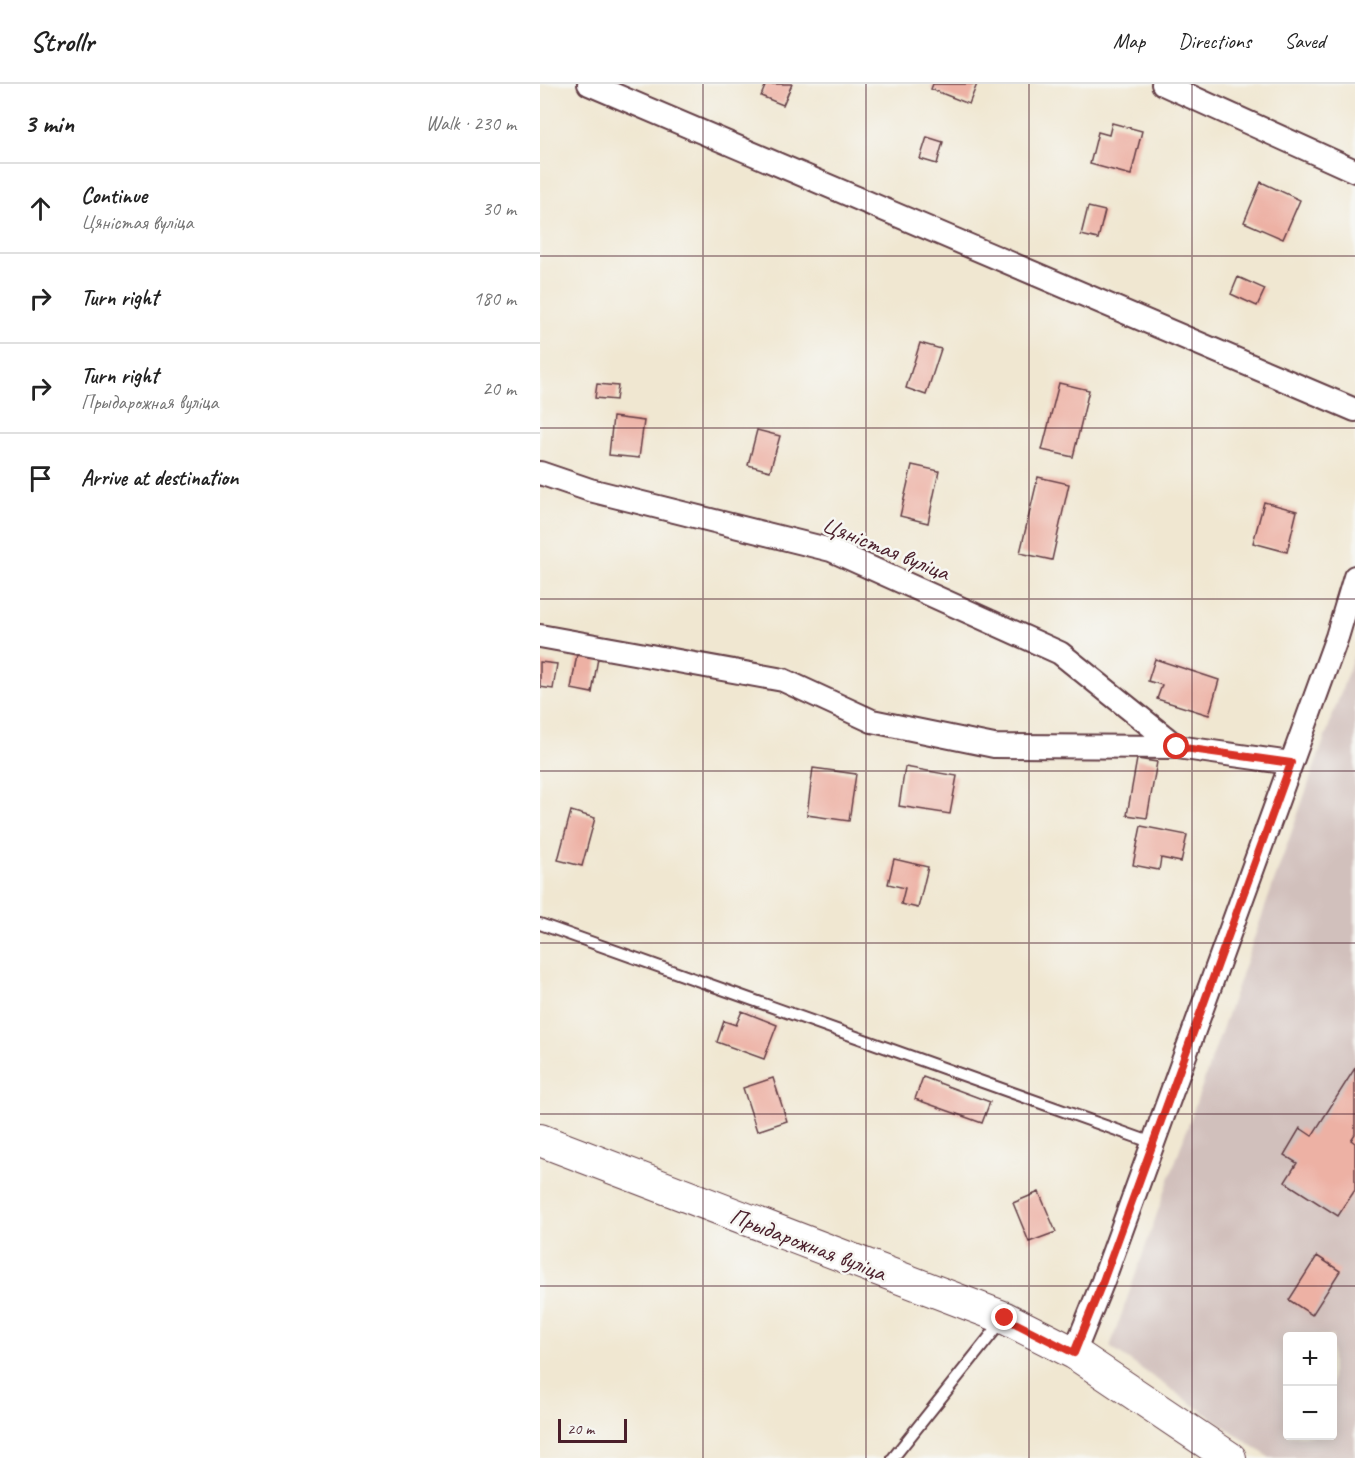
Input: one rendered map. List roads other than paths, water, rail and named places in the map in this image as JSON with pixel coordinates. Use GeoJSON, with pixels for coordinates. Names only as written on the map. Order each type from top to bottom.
{"type":"FeatureCollection","features":[{"type":"Feature","properties":{"kind":"street"},"geometry":{"type":"LineString","coordinates":[[589,84],[1355,410]]}},
{"type":"Feature","properties":{"kind":"street"},"geometry":{"type":"LineString","coordinates":[[1163,84],[1355,171]]}},
{"type":"Feature","properties":{"kind":"street","name":"Цяністая вуліца"},"geometry":{"type":"LineString","coordinates":[[540,473],[590,490],[831,550],[1060,653],[1177,747]]}},
{"type":"Feature","properties":{"kind":"street"},"geometry":{"type":"LineString","coordinates":[[1074,1353],[1337,638],[1355,577]]}},
{"type":"Feature","properties":{"kind":"street"},"geometry":{"type":"LineString","coordinates":[[540,636],[783,680],[872,720],[994,746],[1177,747],[1291,763]]}},
{"type":"Feature","properties":{"kind":"street","name":"Прыдарожная вуліца"},"geometry":{"type":"LineString","coordinates":[[540,1140],[1005,1318],[1074,1353],[1230,1458]]}},
{"type":"Feature","properties":{"kind":"lane"},"geometry":{"type":"LineString","coordinates":[[540,924],[1153,1143]]}},
{"type":"Feature","properties":{"kind":"lane"},"geometry":{"type":"LineString","coordinates":[[893,1458],[1005,1318]]}}]}
